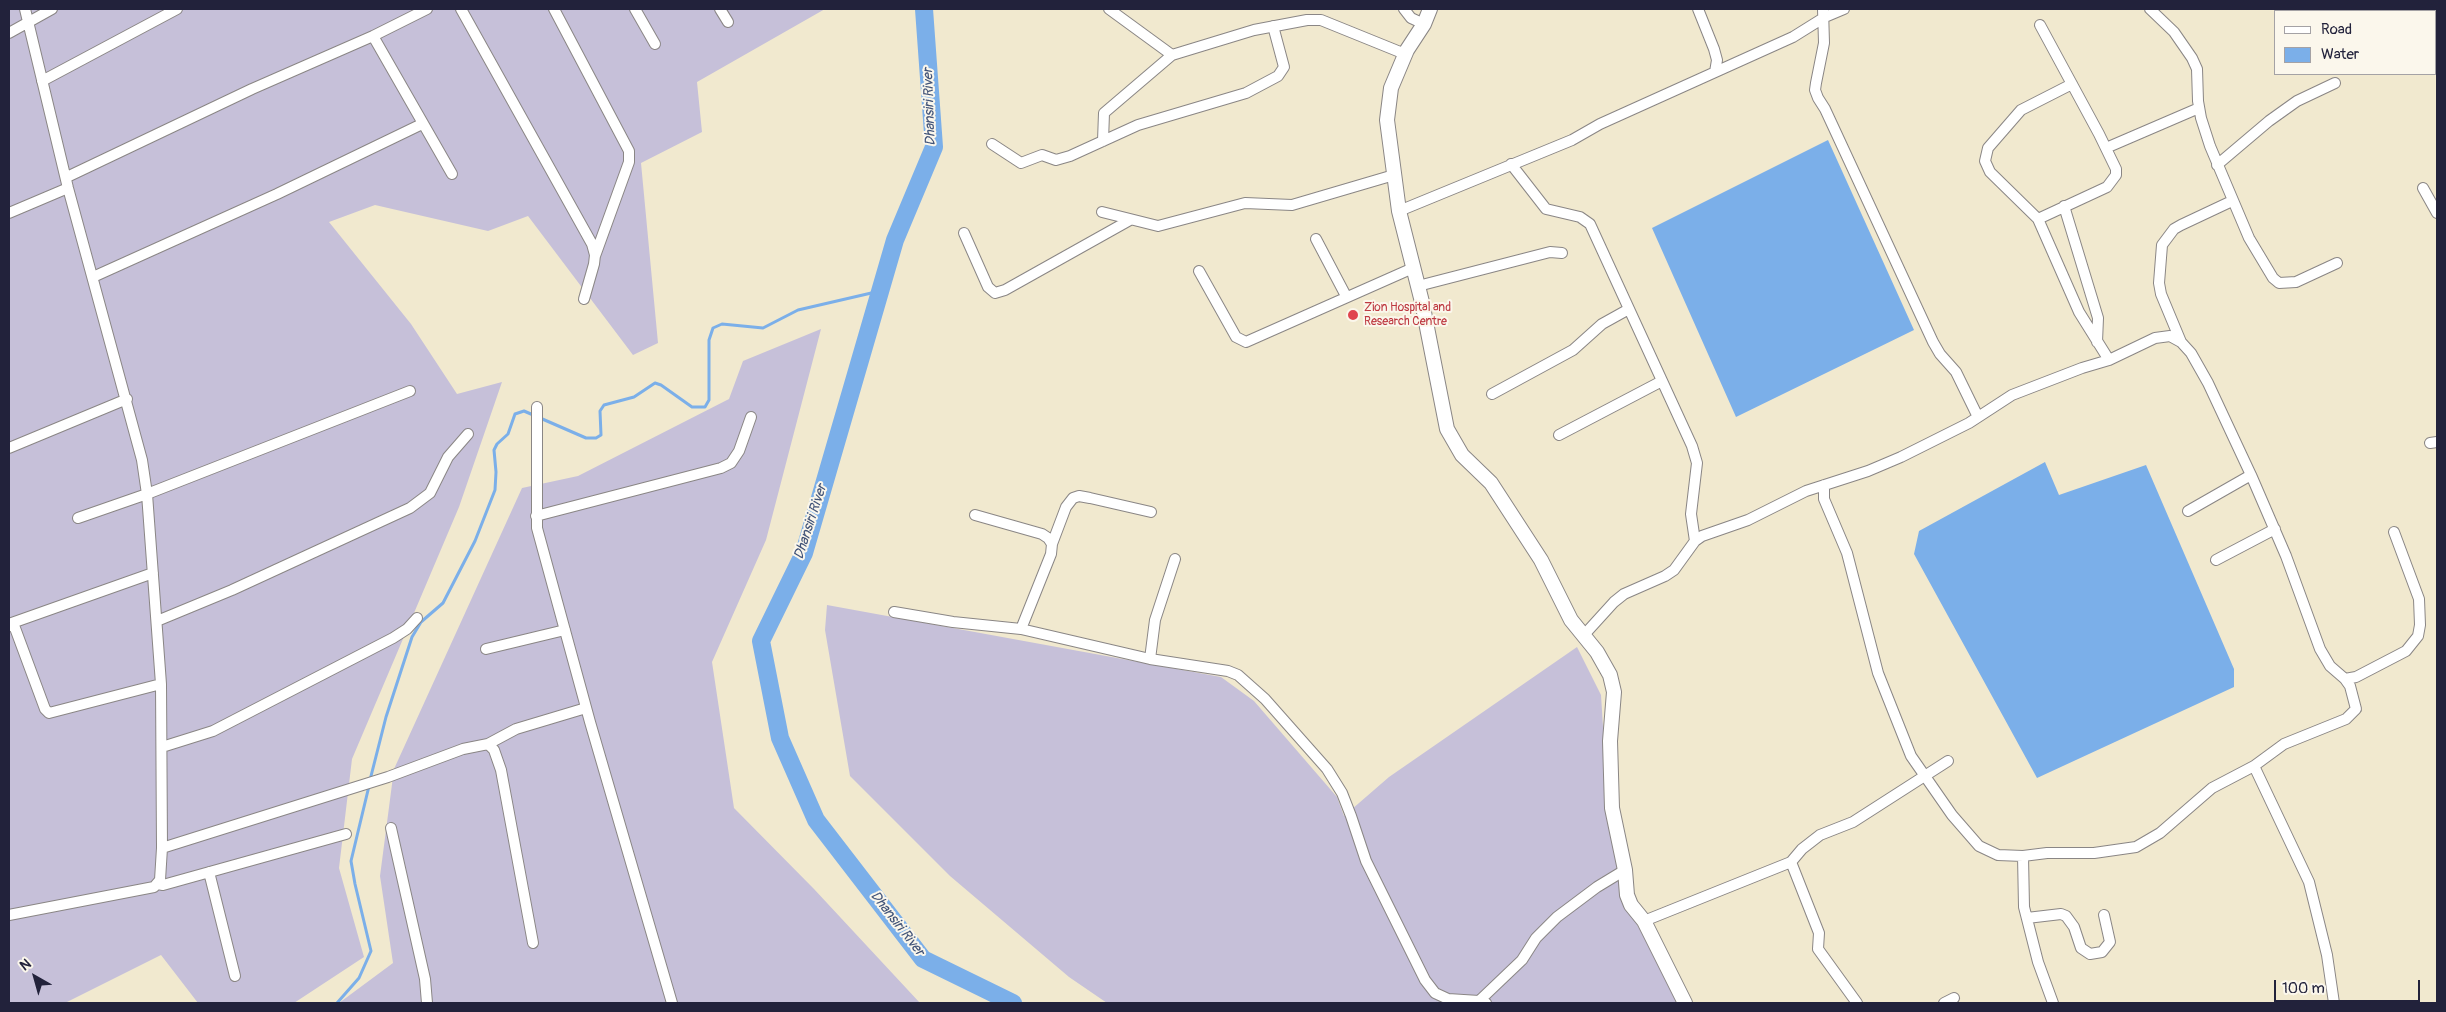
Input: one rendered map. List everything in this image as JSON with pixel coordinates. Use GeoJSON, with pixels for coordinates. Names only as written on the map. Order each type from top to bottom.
{"type":"FeatureCollection","features":[{"type":"Feature","properties":{"kind":"street"},"geometry":{"type":"LineString","coordinates":[[25,9],[67,177],[68,188],[94,277],[142,460],[147,494],[161,684],[162,848],[158,884]]}},
{"type":"Feature","properties":{"kind":"street"},"geometry":{"type":"LineString","coordinates":[[9,33],[52,9]]}},
{"type":"Feature","properties":{"kind":"street"},"geometry":{"type":"LineString","coordinates":[[42,81],[177,9]]}},
{"type":"Feature","properties":{"kind":"street"},"geometry":{"type":"LineString","coordinates":[[67,177],[252,89],[373,36],[427,9]]}},
{"type":"Feature","properties":{"kind":"street"},"geometry":{"type":"LineString","coordinates":[[461,9],[586,232],[595,256]]}},
{"type":"Feature","properties":{"kind":"street"},"geometry":{"type":"LineString","coordinates":[[554,9],[629,151],[629,162],[595,256],[584,299]]}},
{"type":"Feature","properties":{"kind":"street"},"geometry":{"type":"LineString","coordinates":[[635,9],[655,44]]}},
{"type":"Feature","properties":{"kind":"street"},"geometry":{"type":"LineString","coordinates":[[720,9],[728,22]]}},
{"type":"Feature","properties":{"kind":"street"},"geometry":{"type":"LineString","coordinates":[[1109,9],[1172,55]]}},
{"type":"Feature","properties":{"kind":"street"},"geometry":{"type":"LineString","coordinates":[[1404,9],[1416,22],[1424,24]]}},
{"type":"Feature","properties":{"kind":"street"},"geometry":{"type":"LineString","coordinates":[[1430,9],[1424,24],[1405,54],[1391,88],[1387,120],[1398,211],[1418,286],[1447,429],[1462,455],[1491,483],[1541,560],[1571,620],[1584,634],[1610,675],[1614,692],[1610,742],[1612,808],[1625,870],[1627,896],[1631,905],[1644,921],[1685,1003]]}},
{"type":"Feature","properties":{"kind":"street"},"geometry":{"type":"LineString","coordinates":[[1698,9],[1717,60],[1715,72]]}},
{"type":"Feature","properties":{"kind":"street"},"geometry":{"type":"LineString","coordinates":[[1398,211],[1572,140],[1600,124],[1793,37],[1824,13],[1844,9]]}},
{"type":"Feature","properties":{"kind":"street"},"geometry":{"type":"LineString","coordinates":[[2150,9],[2174,32],[2192,58],[2197,69],[2199,108],[2217,165],[2232,201],[2264,266],[2279,283],[2296,282],[2337,263]]}},
{"type":"Feature","properties":{"kind":"street"},"geometry":{"type":"LineString","coordinates":[[1824,13],[1824,43],[1815,90],[1818,98],[1933,342],[1940,354],[1956,372],[1978,417]]}},
{"type":"Feature","properties":{"kind":"street"},"geometry":{"type":"LineString","coordinates":[[1104,141],[1104,113],[1172,55],[1273,26],[1307,20],[1321,20],[1405,54]]}},
{"type":"Feature","properties":{"kind":"street"},"geometry":{"type":"LineString","coordinates":[[2038,219],[2107,187],[2114,180],[2116,169],[2040,25]]}},
{"type":"Feature","properties":{"kind":"street"},"geometry":{"type":"LineString","coordinates":[[992,144],[1020,163],[1042,156],[1056,160],[1070,156],[1138,125],[1246,93],[1278,76],[1284,67],[1273,26]]}},
{"type":"Feature","properties":{"kind":"street"},"geometry":{"type":"LineString","coordinates":[[373,36],[452,174]]}},
{"type":"Feature","properties":{"kind":"street"},"geometry":{"type":"LineString","coordinates":[[2072,84],[2021,110],[1988,148],[1986,166],[2038,219],[2079,312],[2109,360]]}},
{"type":"Feature","properties":{"kind":"street"},"geometry":{"type":"LineString","coordinates":[[2217,165],[2269,121],[2298,101],[2334,84]]}},
{"type":"Feature","properties":{"kind":"street"},"geometry":{"type":"LineString","coordinates":[[2106,148],[2199,108]]}},
{"type":"Feature","properties":{"kind":"street"},"geometry":{"type":"LineString","coordinates":[[94,277],[285,190],[422,124]]}},
{"type":"Feature","properties":{"kind":"street"},"geometry":{"type":"LineString","coordinates":[[1512,164],[1546,209],[1552,212],[1580,217],[1590,224],[1692,446],[1697,463],[1692,514],[1694,540]]}},
{"type":"Feature","properties":{"kind":"street"},"geometry":{"type":"LineString","coordinates":[[1102,212],[1158,226],[1245,203],[1292,205],[1394,175]]}},
{"type":"Feature","properties":{"kind":"street"},"geometry":{"type":"LineString","coordinates":[[9,213],[68,188]]}},
{"type":"Feature","properties":{"kind":"street"},"geometry":{"type":"LineString","coordinates":[[2423,188],[2437,213]]}},
{"type":"Feature","properties":{"kind":"street"},"geometry":{"type":"LineString","coordinates":[[2181,342],[2161,294],[2159,283],[2162,245],[2174,229],[2232,201]]}},
{"type":"Feature","properties":{"kind":"street"},"geometry":{"type":"LineString","coordinates":[[2064,206],[2098,318],[2097,342]]}},
{"type":"Feature","properties":{"kind":"street"},"geometry":{"type":"LineString","coordinates":[[964,233],[988,287],[995,292],[1004,290],[1130,220]]}},
{"type":"Feature","properties":{"kind":"street"},"geometry":{"type":"LineString","coordinates":[[1316,239],[1346,296]]}},
{"type":"Feature","properties":{"kind":"street"},"geometry":{"type":"LineString","coordinates":[[1418,286],[1550,252],[1562,254]]}},
{"type":"Feature","properties":{"kind":"street"},"geometry":{"type":"LineString","coordinates":[[1199,271],[1236,337],[1246,342],[1346,296],[1413,268]]}},
{"type":"Feature","properties":{"kind":"street"},"geometry":{"type":"LineString","coordinates":[[1492,394],[1573,350],[1602,324],[1630,309]]}},
{"type":"Feature","properties":{"kind":"street"},"geometry":{"type":"LineString","coordinates":[[1584,634],[1624,594],[1665,576],[1674,570],[1694,540],[1718,529],[1748,520],[1795,496],[1824,485],[1868,471],[1892,461],[1978,417],[2012,395],[2082,368],[2109,360],[2155,338],[2170,336],[2181,342],[2191,353],[2208,383],[2275,529],[2320,649],[2330,666],[2345,679],[2356,703],[2354,714],[2284,744],[2254,766],[2212,788],[2160,833],[2136,847],[2094,854],[1998,856],[1979,846],[1962,828],[1924,777],[1900,731],[1878,673],[1846,553],[1824,499],[1824,485]]}},
{"type":"Feature","properties":{"kind":"street"},"geometry":{"type":"LineString","coordinates":[[1559,435],[1662,381]]}},
{"type":"Feature","properties":{"kind":"street"},"geometry":{"type":"LineString","coordinates":[[78,518],[147,494],[410,391]]}},
{"type":"Feature","properties":{"kind":"street"},"geometry":{"type":"LineString","coordinates":[[9,448],[127,399]]}},
{"type":"Feature","properties":{"kind":"street"},"geometry":{"type":"LineString","coordinates":[[537,407],[536,516],[586,708],[672,1003]]}},
{"type":"Feature","properties":{"kind":"street"},"geometry":{"type":"LineString","coordinates":[[536,516],[721,468],[731,463],[739,451],[751,417]]}},
{"type":"Feature","properties":{"kind":"street"},"geometry":{"type":"LineString","coordinates":[[157,621],[232,590],[410,508],[430,493],[448,456],[468,434]]}},
{"type":"Feature","properties":{"kind":"street"},"geometry":{"type":"LineString","coordinates":[[2188,511],[2251,475]]}},
{"type":"Feature","properties":{"kind":"street"},"geometry":{"type":"LineString","coordinates":[[1021,629],[1052,554],[1052,544],[1069,502],[1073,498],[1090,498],[1151,512]]}},
{"type":"Feature","properties":{"kind":"street"},"geometry":{"type":"LineString","coordinates":[[975,515],[1042,534],[1052,544]]}},
{"type":"Feature","properties":{"kind":"street"},"geometry":{"type":"LineString","coordinates":[[2216,560],[2275,529]]}},
{"type":"Feature","properties":{"kind":"street"},"geometry":{"type":"LineString","coordinates":[[2345,679],[2356,677],[2406,651],[2418,636],[2420,624],[2419,599],[2394,532]]}},
{"type":"Feature","properties":{"kind":"street"},"geometry":{"type":"LineString","coordinates":[[1150,659],[1155,620],[1175,559]]}},
{"type":"Feature","properties":{"kind":"street"},"geometry":{"type":"LineString","coordinates":[[9,624],[153,572]]}},
{"type":"Feature","properties":{"kind":"street"},"geometry":{"type":"LineString","coordinates":[[894,612],[953,622],[1021,629],[1150,659],[1228,671],[1238,675],[1264,699],[1327,769],[1342,793],[1352,816],[1366,862],[1426,980],[1435,993],[1448,999],[1482,1002],[1522,960],[1536,938],[1557,917],[1597,887],[1625,870]]}},
{"type":"Feature","properties":{"kind":"street"},"geometry":{"type":"LineString","coordinates":[[162,747],[213,731],[393,638],[407,629],[416,618]]}},
{"type":"Feature","properties":{"kind":"street"},"geometry":{"type":"LineString","coordinates":[[9,624],[15,628],[45,709],[49,713],[161,684]]}},
{"type":"Feature","properties":{"kind":"street"},"geometry":{"type":"LineString","coordinates":[[486,649],[565,630]]}},
{"type":"Feature","properties":{"kind":"street"},"geometry":{"type":"LineString","coordinates":[[162,848],[388,778],[463,749],[488,744],[516,729],[586,708]]}},
{"type":"Feature","properties":{"kind":"street"},"geometry":{"type":"LineString","coordinates":[[488,744],[494,750],[501,770],[533,943]]}},
{"type":"Feature","properties":{"kind":"street"},"geometry":{"type":"LineString","coordinates":[[1644,921],[1791,862],[1802,849],[1820,835],[1853,822],[1948,761]]}},
{"type":"Feature","properties":{"kind":"street"},"geometry":{"type":"LineString","coordinates":[[2254,766],[2309,882],[2327,955],[2334,1003]]}},
{"type":"Feature","properties":{"kind":"street"},"geometry":{"type":"LineString","coordinates":[[391,828],[425,980],[427,1003]]}},
{"type":"Feature","properties":{"kind":"street"},"geometry":{"type":"LineString","coordinates":[[9,915],[154,887],[158,884],[163,885],[346,834]]}},
{"type":"Feature","properties":{"kind":"street"},"geometry":{"type":"LineString","coordinates":[[2023,856],[2024,908],[2038,962],[2053,1003]]}},
{"type":"Feature","properties":{"kind":"street"},"geometry":{"type":"LineString","coordinates":[[1791,862],[1819,933],[1818,949],[1857,1003]]}},
{"type":"Feature","properties":{"kind":"street"},"geometry":{"type":"LineString","coordinates":[[209,872],[235,976]]}},
{"type":"Feature","properties":{"kind":"street"},"geometry":{"type":"LineString","coordinates":[[2027,918],[2060,914],[2066,916],[2074,927],[2081,948],[2090,954],[2102,952],[2110,942],[2104,914]]}},
{"type":"Feature","properties":{"kind":"street"},"geometry":{"type":"LineString","coordinates":[[1944,1003],[1954,998]]}},
{"type":"Feature","properties":{"kind":"shaded area"},"geometry":{"type":"Polygon","coordinates":[[[9,9],[825,9],[697,82],[702,132],[641,163],[658,343],[633,355],[528,216],[488,231],[375,205],[329,222],[411,324],[457,394],[502,382],[459,507],[352,759],[339,868],[364,957],[294,1003],[198,1003],[161,955],[65,1003],[9,1003],[9,9]]]}},
{"type":"Feature","properties":{"kind":"shaded area"},"geometry":{"type":"Polygon","coordinates":[[[821,329],[766,540],[712,662],[734,808],[814,889],[920,1003],[339,1003],[393,963],[380,876],[394,769],[522,488],[578,476],[729,399],[743,361],[821,329]]]}},
{"type":"Feature","properties":{"kind":"shaded area"},"geometry":{"type":"Polygon","coordinates":[[[827,605],[1221,677],[1254,701],[1337,797],[1344,816],[1389,777],[1577,647],[1601,695],[1608,806],[1622,897],[1680,1003],[1107,1003],[1069,977],[950,876],[850,776],[825,630],[827,605]]]}},
{"type":"Feature","properties":{"kind":"water"},"geometry":{"type":"Polygon","coordinates":[[[1828,140],[1914,330],[1736,417],[1652,228],[1828,140]]]}},
{"type":"Feature","properties":{"kind":"water"},"geometry":{"type":"Polygon","coordinates":[[[2045,462],[2059,495],[2146,465],[2234,669],[2234,687],[2037,778],[1914,554],[1919,531],[2045,462]]]}},
{"type":"Feature","properties":{"kind":"waterway","name":"Dhansiri River"},"geometry":{"type":"LineString","coordinates":[[924,9],[934,147],[895,240],[804,553],[761,641],[780,738],[816,820],[923,959],[1013,1003]]}},
{"type":"Feature","properties":{"kind":"waterway"},"geometry":{"type":"LineString","coordinates":[[370,780],[386,717],[412,637],[421,622],[443,603],[475,541],[495,490],[494,450],[497,444],[508,434],[515,414],[524,411],[586,438],[596,438],[601,435],[600,411],[604,405],[634,397],[655,383],[661,385],[692,407],[705,407],[709,400],[709,340],[713,328],[722,324],[763,328],[798,310],[880,291]]}},
{"type":"Feature","properties":{"kind":"waterway"},"geometry":{"type":"LineString","coordinates":[[337,1003],[359,978],[371,951],[351,861],[369,786]]}},
{"type":"Feature","properties":{"kind":"place","name":"Zion Hospital and Research Centre"},"geometry":{"type":"Point","coordinates":[1353,315]}}]}
